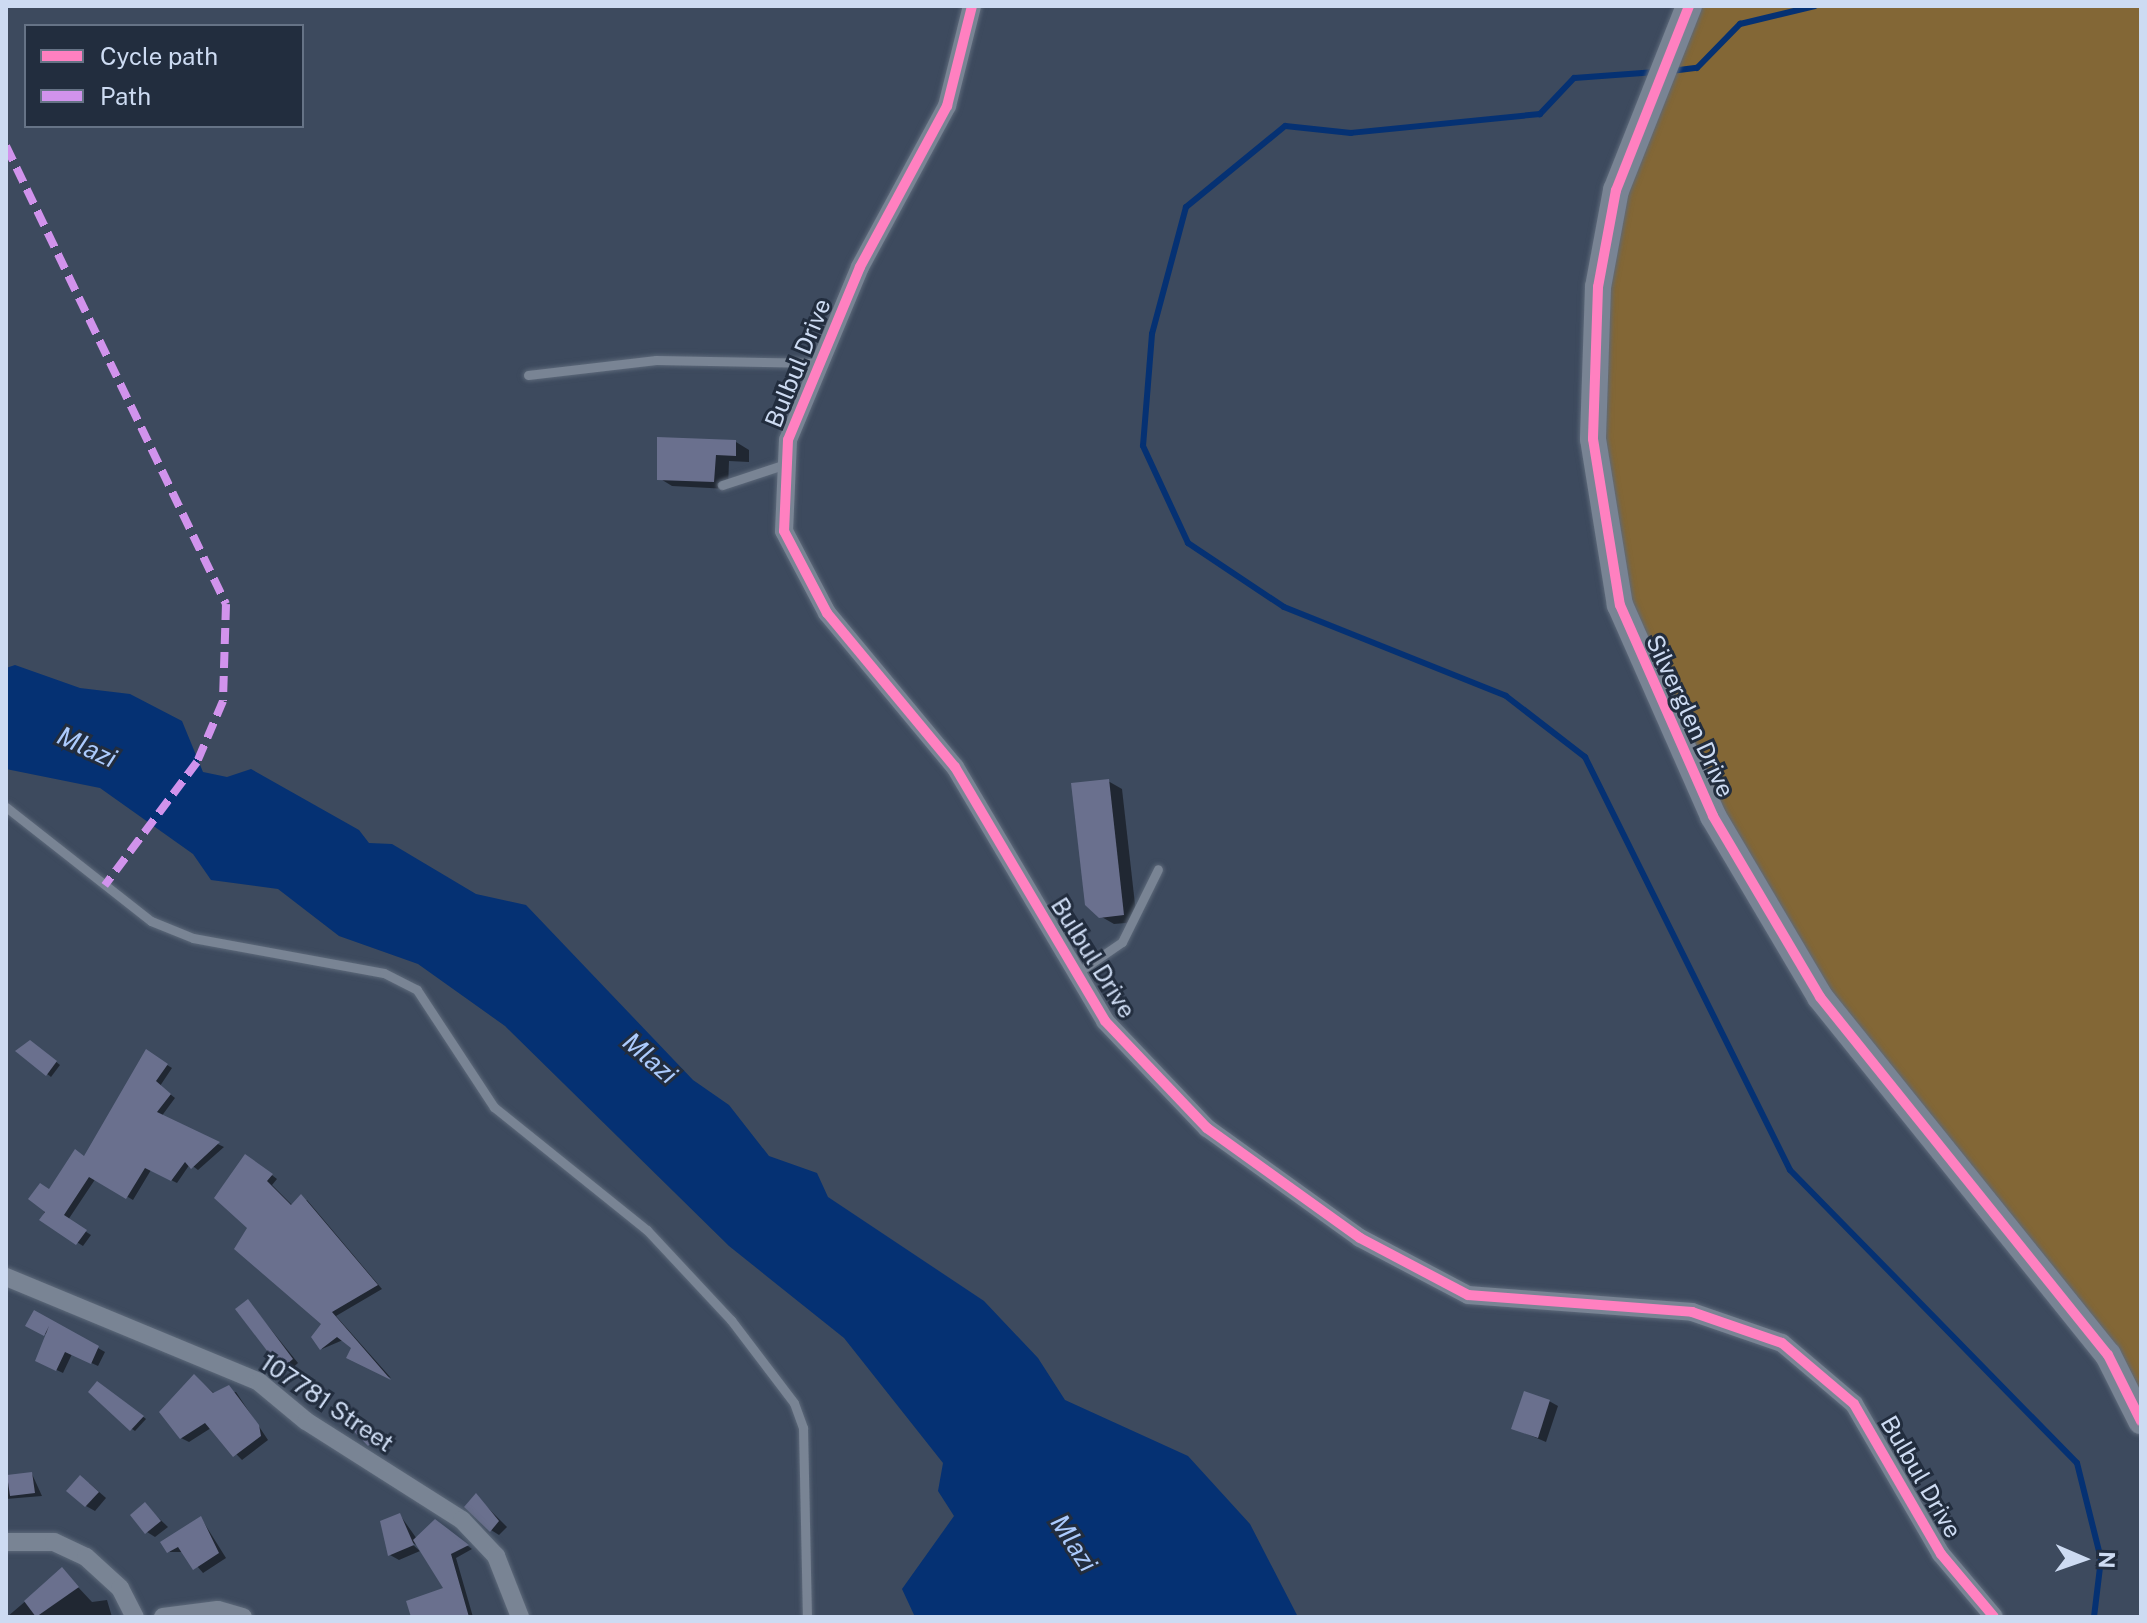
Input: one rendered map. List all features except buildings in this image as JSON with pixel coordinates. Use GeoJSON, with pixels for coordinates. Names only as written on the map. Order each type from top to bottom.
{"type":"FeatureCollection","features":[{"type":"Feature","properties":{"kind":"street","name":"Bulbul Drive"},"geometry":{"type":"LineString","coordinates":[[972,6],[947,106],[818,363],[783,465],[784,531],[798,564],[841,634],[955,767],[1074,975],[1139,1064],[1207,1128],[1418,1275],[1508,1303],[1692,1312],[1754,1329],[1801,1356],[1854,1404],[1941,1554],[1994,1617]]}},
{"type":"Feature","properties":{"kind":"street","name":"Silverglen Drive"},"geometry":{"type":"LineString","coordinates":[[1689,6],[1637,128],[1605,242],[1591,398],[1605,542],[1636,650],[1713,816],[1820,997],[2108,1355],[2141,1421]]}},
{"type":"Feature","properties":{"kind":"street","name":"107781 Street"},"geometry":{"type":"LineString","coordinates":[[6,1277],[259,1382],[306,1421],[462,1520],[496,1556],[520,1617]]}},
{"type":"Feature","properties":{"kind":"street"},"geometry":{"type":"LineString","coordinates":[[6,1542],[54,1542],[77,1552],[120,1588],[135,1617]]}},
{"type":"Feature","properties":{"kind":"street"},"geometry":{"type":"LineString","coordinates":[[163,1617],[218,1610],[243,1617]]}},
{"type":"Feature","properties":{"kind":"lane"},"geometry":{"type":"LineString","coordinates":[[528,375],[656,360],[818,363]]}},
{"type":"Feature","properties":{"kind":"lane"},"geometry":{"type":"LineString","coordinates":[[722,485],[783,465]]}},
{"type":"Feature","properties":{"kind":"lane"},"geometry":{"type":"LineString","coordinates":[[6,807],[151,921],[193,938],[384,973],[426,999],[494,1107],[647,1230],[731,1320],[794,1403],[803,1428],[807,1617]]}},
{"type":"Feature","properties":{"kind":"lane"},"geometry":{"type":"LineString","coordinates":[[1074,975],[1122,942],[1158,869]]}},
{"type":"Feature","properties":{"kind":"shaded area"},"geometry":{"type":"Polygon","coordinates":[[[1691,6],[2141,6],[2141,1417],[1822,997],[1638,651],[1600,489],[1613,218],[1691,6]]]}},
{"type":"Feature","properties":{"kind":"water","name":"Mlazi"},"geometry":{"type":"Polygon","coordinates":[[[15,665],[80,688],[130,694],[182,721],[203,772],[227,777],[251,769],[359,830],[369,843],[392,844],[476,894],[526,905],[693,1080],[729,1105],[769,1156],[817,1173],[828,1197],[984,1301],[1038,1358],[1065,1400],[1188,1456],[1250,1524],[1298,1617],[915,1617],[902,1589],[954,1516],[938,1491],[943,1463],[844,1338],[729,1246],[505,1026],[418,964],[339,936],[278,889],[211,880],[193,854],[100,788],[6,769],[6,668],[15,665]]]}},
{"type":"Feature","properties":{"kind":"waterway"},"geometry":{"type":"LineString","coordinates":[[1671,71],[1697,68],[1740,24],[1815,6]]}},
{"type":"Feature","properties":{"kind":"waterway"},"geometry":{"type":"LineString","coordinates":[[1656,72],[1574,78],[1540,114],[1351,133],[1285,126],[1186,207],[1152,334],[1143,446],[1188,543],[1284,607],[1506,696],[1585,757],[1790,1170],[2077,1463],[2101,1559],[2094,1617]]}},
{"type":"Feature","properties":{"kind":"marked path"},"geometry":{"type":"LineString","coordinates":[[6,146],[226,604],[223,701],[197,762],[105,885]]}},
{"type":"Feature","properties":{"kind":"cycle path"},"geometry":{"type":"LineString","coordinates":[[972,6],[947,106],[860,267],[788,440],[784,531],[827,613],[955,767],[1105,1021],[1207,1128],[1360,1238],[1468,1295],[1692,1312],[1782,1343],[1854,1404],[1941,1554],[1994,1617]]}},
{"type":"Feature","properties":{"kind":"cycle path"},"geometry":{"type":"LineString","coordinates":[[1689,6],[1616,190],[1598,287],[1593,439],[1620,605],[1713,816],[1820,997],[2108,1355],[2141,1421]]}}]}
